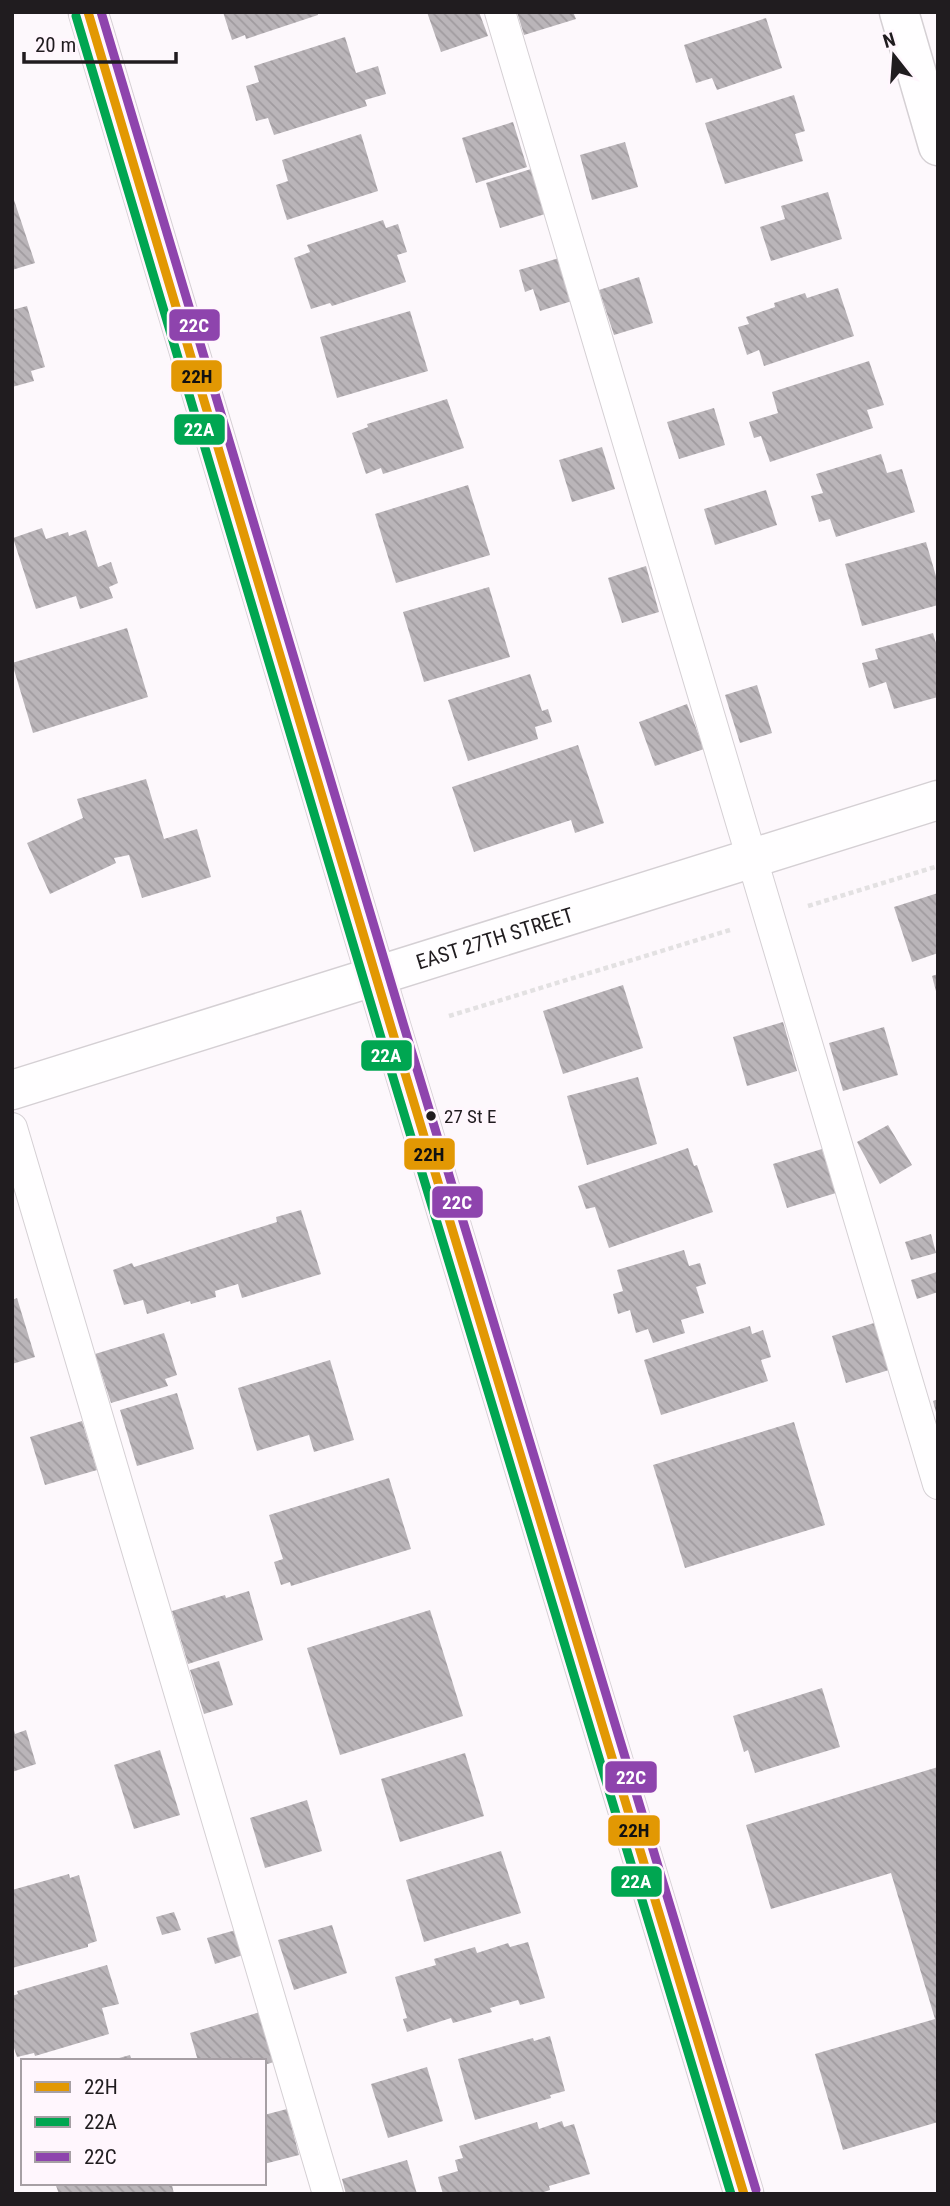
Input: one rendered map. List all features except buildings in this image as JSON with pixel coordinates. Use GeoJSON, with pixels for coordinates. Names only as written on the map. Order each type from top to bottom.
{"type":"FeatureCollection","features":[{"type":"Feature","properties":{"kind":"main road"},"geometry":{"type":"LineString","coordinates":[[88,12],[744,2194]]}},
{"type":"Feature","properties":{"kind":"main road"},"geometry":{"type":"LineString","coordinates":[[899,12],[938,146]]}},
{"type":"Feature","properties":{"kind":"main road","name":"EAST 27TH STREET"},"geometry":{"type":"LineString","coordinates":[[12,1090],[938,800]]}},
{"type":"Feature","properties":{"kind":"lane"},"geometry":{"type":"LineString","coordinates":[[500,12],[938,1484]]}},
{"type":"Feature","properties":{"kind":"lane"},"geometry":{"type":"LineString","coordinates":[[12,1128],[328,2194]]}},
{"type":"Feature","properties":{"kind":"path"},"geometry":{"type":"LineString","coordinates":[[449,1016],[938,866]]}},
{"type":"Feature","properties":{"kind":"transit line","name":"22H"},"geometry":{"type":"LineString","coordinates":[[88,12],[744,2194]]}},
{"type":"Feature","properties":{"kind":"transit line","name":"22C"},"geometry":{"type":"LineString","coordinates":[[101,12],[756,2190]]}},
{"type":"Feature","properties":{"kind":"transit line","name":"22A"},"geometry":{"type":"LineString","coordinates":[[76,16],[379,1031],[731,2194]]}},
{"type":"Feature","properties":{"kind":"place","name":"27 St E"},"geometry":{"type":"Point","coordinates":[431,1116]}}]}
